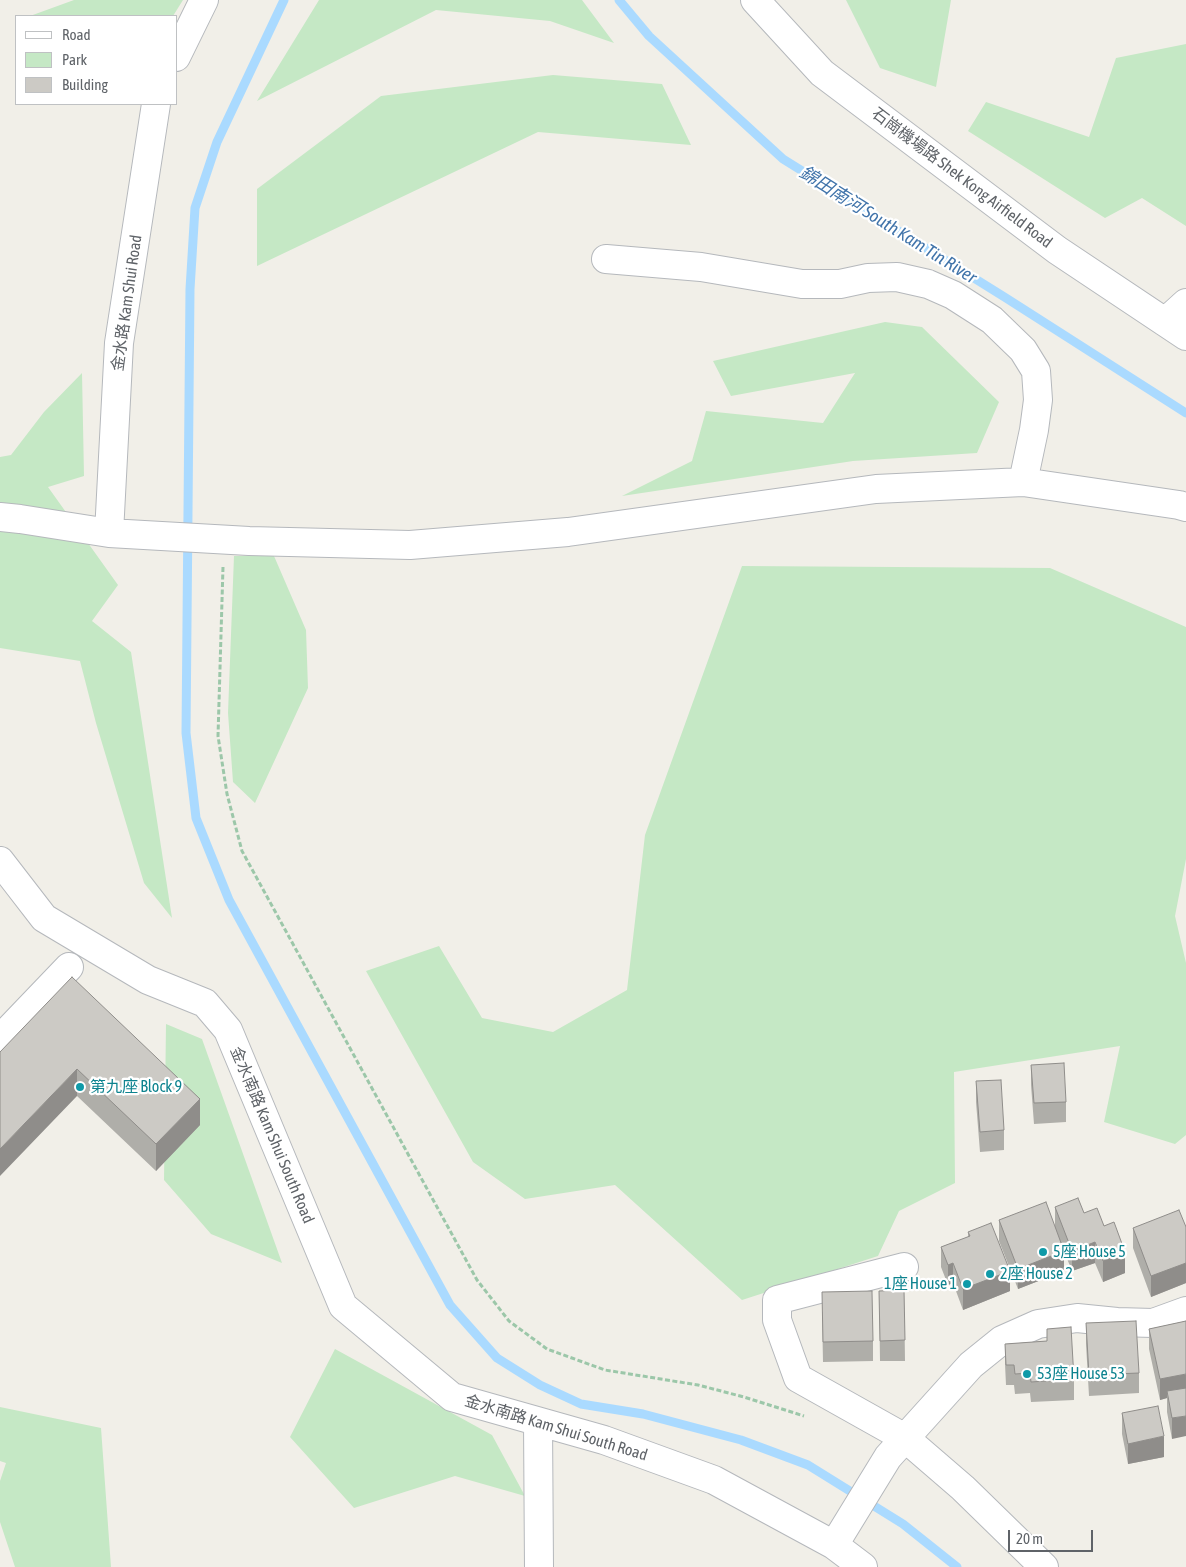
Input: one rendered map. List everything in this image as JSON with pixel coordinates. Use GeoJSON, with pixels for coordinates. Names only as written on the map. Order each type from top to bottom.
{"type":"FeatureCollection","features":[{"type":"Feature","properties":{"kind":"street"},"geometry":{"type":"LineString","coordinates":[[178,53],[204,0]]}},
{"type":"Feature","properties":{"kind":"street","name":"石崗機場路 Shek Kong Airfield Road"},"geometry":{"type":"LineString","coordinates":[[755,0],[822,73],[1058,250],[1176,329]]}},
{"type":"Feature","properties":{"kind":"street","name":"金水路 Kam Shui Road"},"geometry":{"type":"LineString","coordinates":[[109,533],[119,343],[156,105]]}},
{"type":"Feature","properties":{"kind":"street"},"geometry":{"type":"LineString","coordinates":[[606,259],[701,267],[802,284],[840,284],[868,278],[897,277],[928,284],[953,295],[992,320],[1023,350],[1036,371],[1038,400],[1023,482]]}},
{"type":"Feature","properties":{"kind":"street"},"geometry":{"type":"LineString","coordinates":[[1176,329],[1186,303]]}},
{"type":"Feature","properties":{"kind":"street"},"geometry":{"type":"LineString","coordinates":[[0,517],[109,533],[236,540],[410,545],[568,532],[876,489],[1023,482],[1179,504],[1186,507]]}},
{"type":"Feature","properties":{"kind":"street","name":"金水南路 Kam Shui South Road"},"geometry":{"type":"LineString","coordinates":[[0,861],[44,918],[148,980],[205,1003],[228,1030],[343,1306],[452,1397],[604,1440],[714,1480],[834,1545],[863,1567]]}},
{"type":"Feature","properties":{"kind":"street"},"geometry":{"type":"LineString","coordinates":[[0,1039],[69,967]]}},
{"type":"Feature","properties":{"kind":"street"},"geometry":{"type":"LineString","coordinates":[[904,1267],[777,1300],[777,1320],[798,1378],[896,1448],[963,1488],[1044,1567]]}},
{"type":"Feature","properties":{"kind":"street"},"geometry":{"type":"LineString","coordinates":[[834,1545],[896,1448],[971,1365],[1002,1340],[1038,1324],[1078,1318],[1153,1323],[1186,1311]]}},
{"type":"Feature","properties":{"kind":"street"},"geometry":{"type":"LineString","coordinates":[[538,1422],[538,1567]]}},
{"type":"Feature","properties":{"kind":"path"},"geometry":{"type":"LineString","coordinates":[[236,540],[218,736],[227,794],[242,851],[476,1280],[509,1321],[546,1349],[605,1370],[698,1386],[744,1397],[809,1417]]}},
{"type":"Feature","properties":{"kind":"green space"},"geometry":{"type":"Polygon","coordinates":[[[74,0],[183,0],[174,15],[33,15],[74,0]]]}},
{"type":"Feature","properties":{"kind":"green space"},"geometry":{"type":"Polygon","coordinates":[[[319,0],[582,0],[614,43],[550,21],[436,10],[257,101],[319,0]]]}},
{"type":"Feature","properties":{"kind":"green space"},"geometry":{"type":"Polygon","coordinates":[[[846,0],[951,0],[936,87],[880,68],[846,0]]]}},
{"type":"Feature","properties":{"kind":"green space"},"geometry":{"type":"Polygon","coordinates":[[[1186,44],[1186,226],[1142,198],[1105,218],[968,131],[986,102],[1089,137],[1116,58],[1186,44]]]}},
{"type":"Feature","properties":{"kind":"green space"},"geometry":{"type":"Polygon","coordinates":[[[553,75],[662,84],[691,145],[538,132],[257,266],[257,189],[381,96],[553,75]]]}},
{"type":"Feature","properties":{"kind":"green space"},"geometry":{"type":"Polygon","coordinates":[[[885,322],[922,327],[999,402],[977,453],[853,461],[622,496],[692,461],[706,411],[823,423],[855,373],[731,396],[713,361],[885,322]]]}},
{"type":"Feature","properties":{"kind":"green space"},"geometry":{"type":"Polygon","coordinates":[[[82,373],[84,476],[48,487],[118,585],[92,621],[131,652],[172,918],[144,883],[96,723],[80,661],[0,648],[0,457],[11,455],[44,412],[82,373]]]}},
{"type":"Feature","properties":{"kind":"green space"},"geometry":{"type":"Polygon","coordinates":[[[234,556],[274,556],[306,630],[308,688],[255,803],[233,782],[228,713],[234,556]]]}},
{"type":"Feature","properties":{"kind":"green space"},"geometry":{"type":"Polygon","coordinates":[[[742,566],[1050,568],[1186,627],[1186,859],[1175,916],[1186,963],[1186,1135],[1175,1144],[1104,1122],[1120,1046],[954,1072],[955,1183],[899,1211],[878,1256],[742,1300],[615,1185],[525,1199],[473,1162],[366,971],[439,946],[482,1018],[553,1032],[627,990],[645,835],[742,566]]]}},
{"type":"Feature","properties":{"kind":"green space"},"geometry":{"type":"Polygon","coordinates":[[[166,1024],[202,1039],[282,1263],[211,1234],[164,1180],[166,1024]]]}},
{"type":"Feature","properties":{"kind":"green space"},"geometry":{"type":"Polygon","coordinates":[[[335,1349],[492,1435],[525,1496],[455,1476],[354,1508],[290,1437],[335,1349]]]}},
{"type":"Feature","properties":{"kind":"green space"},"geometry":{"type":"Polygon","coordinates":[[[0,1407],[101,1428],[111,1567],[15,1567],[0,1522],[0,1481],[6,1463],[0,1461],[0,1407]]]}},
{"type":"Feature","properties":{"kind":"building","name":"第九座 Block 9"},"geometry":{"type":"Polygon","coordinates":[[[72,977],[200,1099],[156,1144],[77,1069],[0,1149],[0,1052],[72,977]]]}},
{"type":"Feature","properties":{"kind":"building"},"geometry":{"type":"Polygon","coordinates":[[[1064,1063],[1066,1102],[1034,1103],[1031,1065],[1064,1063]]]}},
{"type":"Feature","properties":{"kind":"building"},"geometry":{"type":"Polygon","coordinates":[[[1001,1080],[1004,1130],[980,1132],[976,1081],[1001,1080]]]}},
{"type":"Feature","properties":{"kind":"building"},"geometry":{"type":"Polygon","coordinates":[[[1078,1198],[1084,1213],[1097,1208],[1104,1226],[1114,1222],[1125,1252],[1103,1261],[1095,1242],[1072,1251],[1055,1207],[1078,1198]]]}},
{"type":"Feature","properties":{"kind":"building"},"geometry":{"type":"Polygon","coordinates":[[[1046,1202],[1064,1251],[1018,1269],[999,1220],[1046,1202]]]}},
{"type":"Feature","properties":{"kind":"building"},"geometry":{"type":"Polygon","coordinates":[[[1179,1210],[1186,1227],[1186,1263],[1151,1276],[1133,1228],[1179,1210]]]}},
{"type":"Feature","properties":{"kind":"building"},"geometry":{"type":"Polygon","coordinates":[[[991,1223],[1010,1271],[963,1289],[953,1263],[948,1265],[941,1247],[970,1236],[968,1232],[991,1223]]]}},
{"type":"Feature","properties":{"kind":"building"},"geometry":{"type":"Polygon","coordinates":[[[904,1290],[905,1340],[880,1341],[879,1291],[904,1290]]]}},
{"type":"Feature","properties":{"kind":"building"},"geometry":{"type":"Polygon","coordinates":[[[872,1291],[873,1341],[823,1342],[822,1292],[872,1291]]]}},
{"type":"Feature","properties":{"kind":"building"},"geometry":{"type":"Polygon","coordinates":[[[1136,1321],[1139,1373],[1089,1375],[1086,1323],[1136,1321]]]}},
{"type":"Feature","properties":{"kind":"building"},"geometry":{"type":"Polygon","coordinates":[[[1186,1321],[1186,1374],[1160,1379],[1149,1329],[1186,1321]]]}},
{"type":"Feature","properties":{"kind":"building"},"geometry":{"type":"Polygon","coordinates":[[[1071,1327],[1074,1379],[1031,1382],[1030,1373],[1015,1374],[1014,1365],[1006,1365],[1005,1344],[1047,1341],[1047,1329],[1071,1327]]]}},
{"type":"Feature","properties":{"kind":"building"},"geometry":{"type":"Polygon","coordinates":[[[1186,1388],[1186,1416],[1172,1418],[1167,1391],[1186,1388]]]}},
{"type":"Feature","properties":{"kind":"building"},"geometry":{"type":"Polygon","coordinates":[[[1158,1406],[1164,1436],[1128,1444],[1122,1413],[1158,1406]]]}},
{"type":"Feature","properties":{"kind":"waterway"},"geometry":{"type":"LineString","coordinates":[[284,0],[217,142],[195,208],[190,289],[186,733],[196,818],[229,900],[450,1305],[497,1358],[540,1385],[581,1404],[643,1414],[741,1440],[808,1465],[903,1524],[957,1567]]}},
{"type":"Feature","properties":{"kind":"waterway","name":"錦田南河 South Kam Tin River"},"geometry":{"type":"LineString","coordinates":[[619,0],[649,36],[783,159],[1186,413]]}},
{"type":"Feature","properties":{"kind":"place","name":"第九座 Block 9"},"geometry":{"type":"Point","coordinates":[80,1087]}},
{"type":"Feature","properties":{"kind":"place","name":"5座 House 5"},"geometry":{"type":"Point","coordinates":[1043,1252]}},
{"type":"Feature","properties":{"kind":"place","name":"2座 House 2"},"geometry":{"type":"Point","coordinates":[990,1274]}},
{"type":"Feature","properties":{"kind":"place","name":"1座 House 1"},"geometry":{"type":"Point","coordinates":[967,1284]}},
{"type":"Feature","properties":{"kind":"place","name":"53座 House 53"},"geometry":{"type":"Point","coordinates":[1027,1374]}}]}
